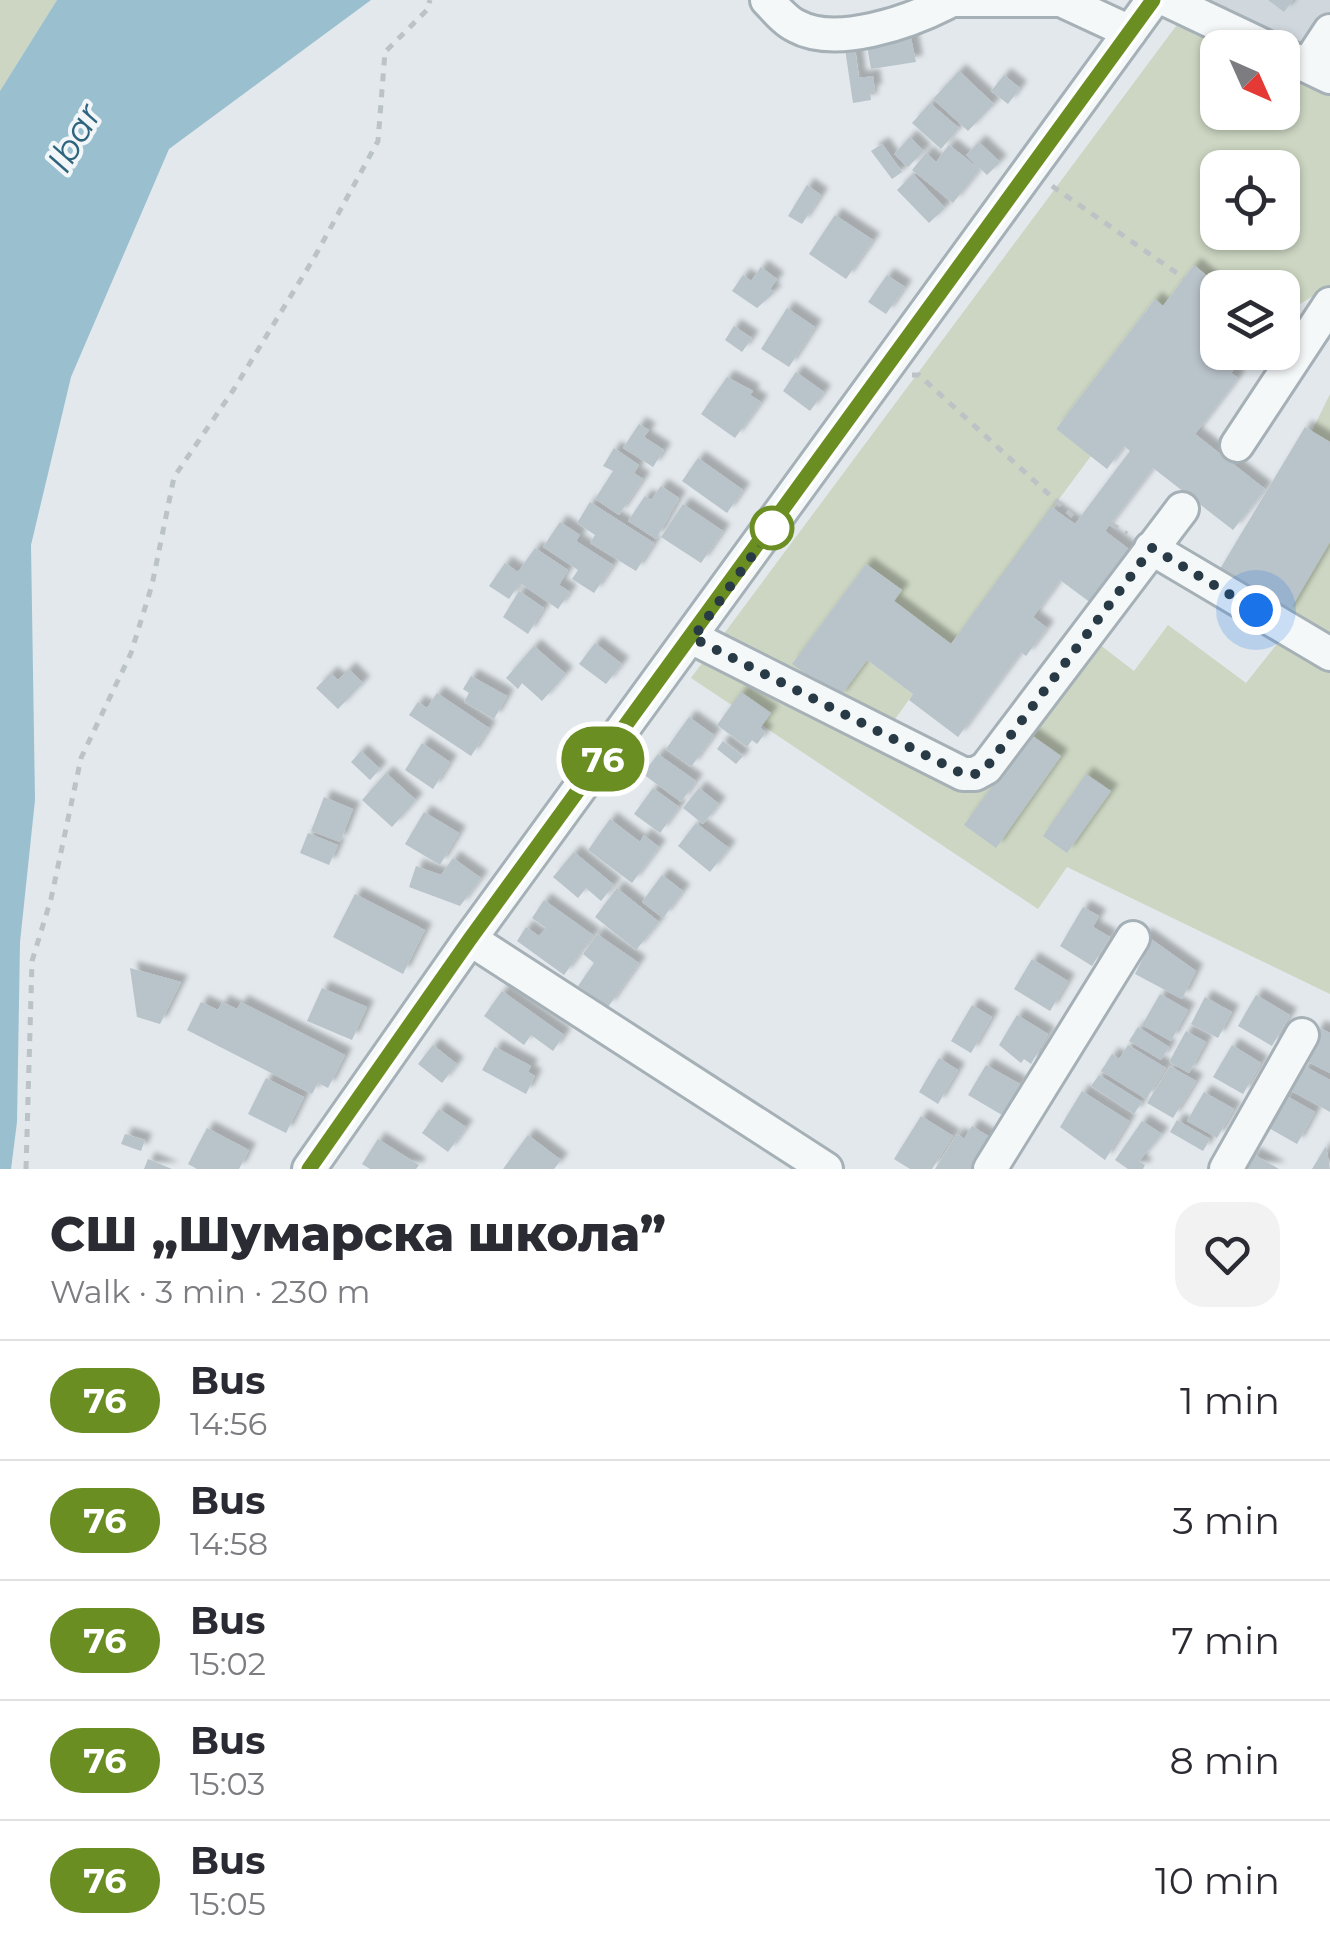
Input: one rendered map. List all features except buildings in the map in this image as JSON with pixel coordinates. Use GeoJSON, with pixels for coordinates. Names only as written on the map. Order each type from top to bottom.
{"type":"FeatureCollection","features":[{"type":"Feature","properties":{"kind":"street"},"geometry":{"type":"LineString","coordinates":[[767,0],[797,27],[842,34],[908,22],[940,2],[1061,0],[1130,32]]}},
{"type":"Feature","properties":{"kind":"street"},"geometry":{"type":"LineString","coordinates":[[309,1169],[470,939],[693,638],[1153,0]]}},
{"type":"Feature","properties":{"kind":"street"},"geometry":{"type":"LineString","coordinates":[[1167,0],[1230,30]]}},
{"type":"Feature","properties":{"kind":"street"},"geometry":{"type":"LineString","coordinates":[[1306,66],[1330,31]]}},
{"type":"Feature","properties":{"kind":"street"},"geometry":{"type":"LineString","coordinates":[[1238,445],[1330,304]]}},
{"type":"Feature","properties":{"kind":"street"},"geometry":{"type":"LineString","coordinates":[[693,638],[963,774],[975,774],[986,768],[1182,509]]}},
{"type":"Feature","properties":{"kind":"street"},"geometry":{"type":"LineString","coordinates":[[1152,548],[1330,654]]}},
{"type":"Feature","properties":{"kind":"street"},"geometry":{"type":"LineString","coordinates":[[990,1169],[1134,938]]}},
{"type":"Feature","properties":{"kind":"street"},"geometry":{"type":"LineString","coordinates":[[470,939],[826,1169]]}},
{"type":"Feature","properties":{"kind":"street"},"geometry":{"type":"LineString","coordinates":[[1226,1169],[1302,1034]]}},
{"type":"Feature","properties":{"kind":"path"},"geometry":{"type":"LineString","coordinates":[[26,1169],[32,961],[51,899],[81,758],[132,653],[152,585],[174,477],[304,275],[378,141],[384,52],[427,10],[430,0]]}},
{"type":"Feature","properties":{"kind":"path"},"geometry":{"type":"LineString","coordinates":[[1019,184],[1058,186],[1184,278]]}},
{"type":"Feature","properties":{"kind":"path"},"geometry":{"type":"LineString","coordinates":[[881,374],[919,375],[1078,520]]}},
{"type":"Feature","properties":{"kind":"shaded area"},"geometry":{"type":"Polygon","coordinates":[[[1167,0],[1330,0],[1330,51],[1317,71],[1300,63],[1300,30],[1230,30],[1167,0]]]}},
{"type":"Feature","properties":{"kind":"green space"},"geometry":{"type":"Polygon","coordinates":[[[0,0],[57,0],[0,91],[0,0]]]}},
{"type":"Feature","properties":{"kind":"green space"},"geometry":{"type":"Polygon","coordinates":[[[1185,14],[1220,30],[1200,30],[1200,130],[1300,130],[1300,67],[1330,81],[1330,285],[1300,304],[1300,270],[1200,271],[1193,266],[1163,306],[1154,300],[1056,429],[1091,456],[951,644],[894,601],[902,590],[866,564],[793,663],[839,697],[867,660],[913,694],[885,733],[963,774],[1095,641],[1134,671],[1168,625],[1246,683],[1289,629],[1288,480],[1330,394],[1330,994],[1067,867],[1038,909],[691,678],[1185,14]]]}},
{"type":"Feature","properties":{"kind":"water","name":"Ibar"},"geometry":{"type":"Polygon","coordinates":[[[57,0],[371,0],[169,149],[71,377],[31,545],[35,800],[20,942],[17,1122],[11,1169],[0,1169],[0,91],[57,0]]]}},
{"type":"Feature","properties":{"kind":"bus line","name":"76"},"geometry":{"type":"LineString","coordinates":[[309,1169],[470,939],[693,638],[1153,0]]}},
{"type":"Feature","properties":{"kind":"route"},"geometry":{"type":"LineString","coordinates":[[772,528],[693,638],[963,774],[975,774],[986,768],[1152,548],[1256,610]]}}]}
